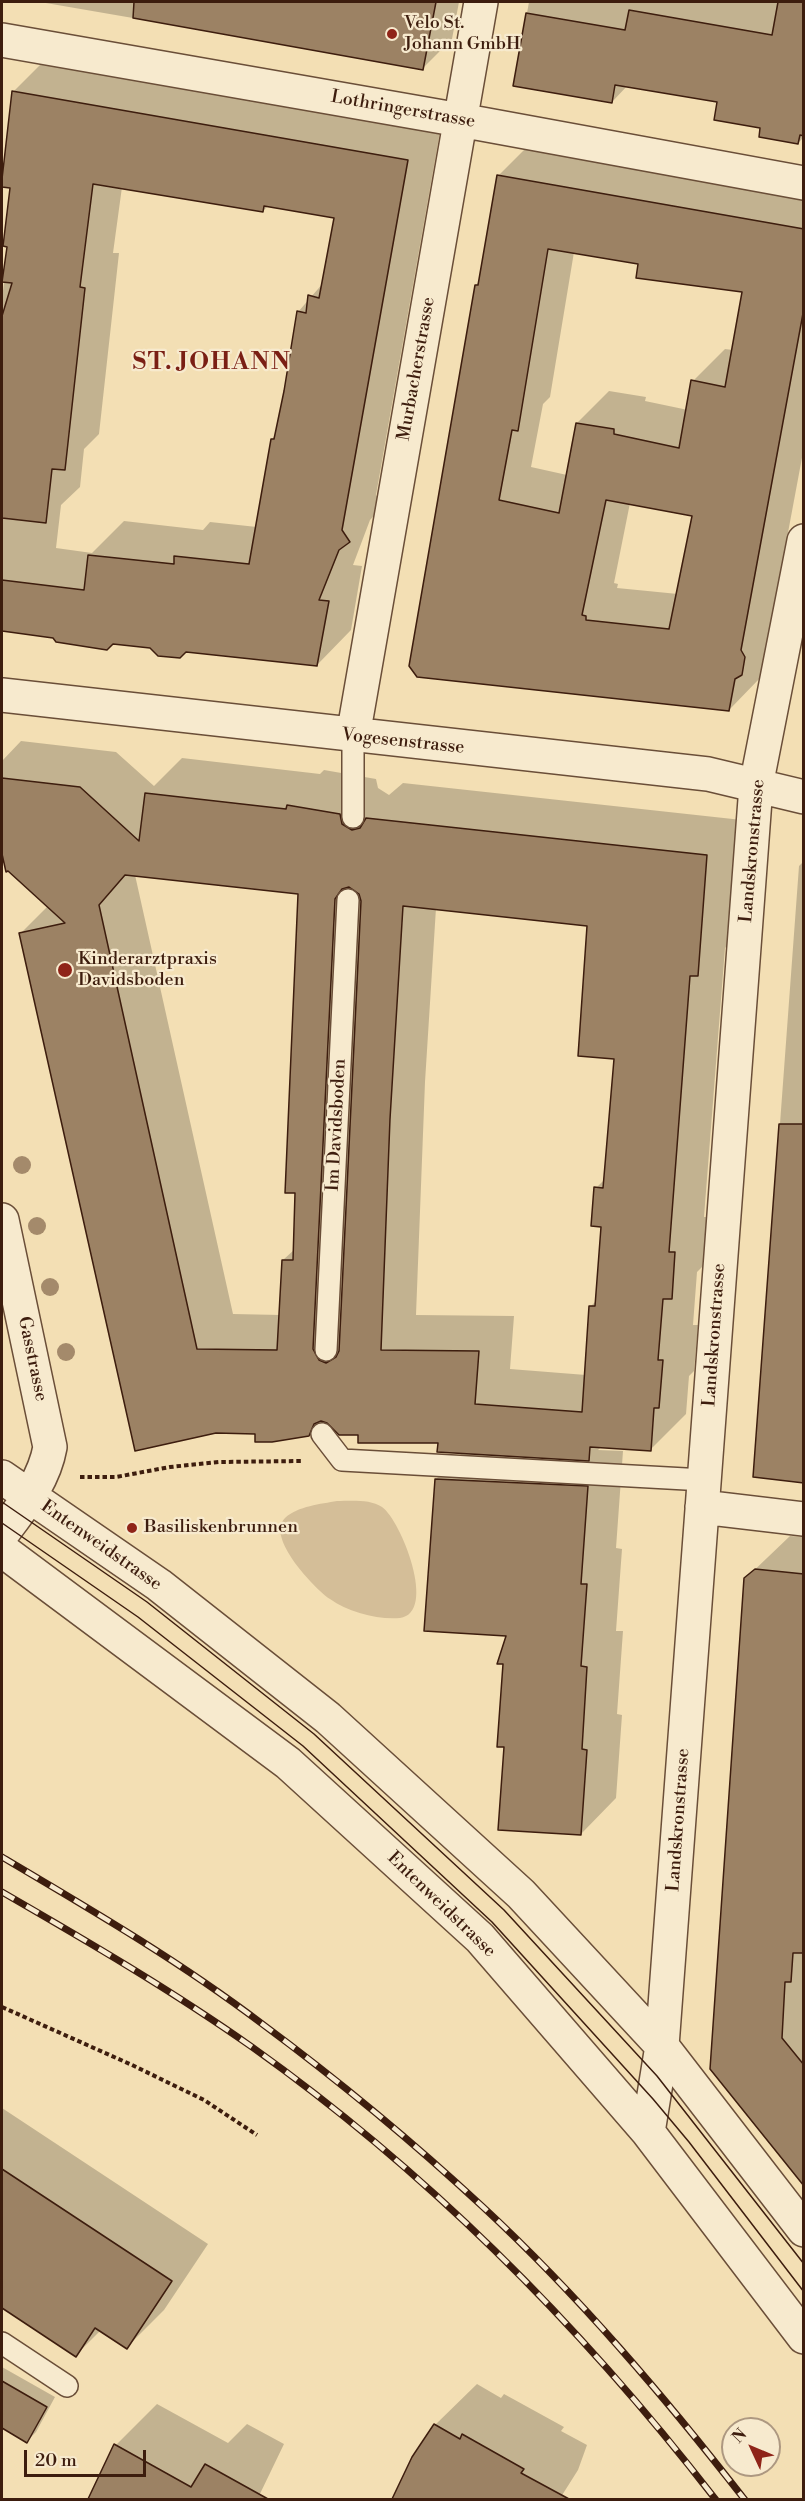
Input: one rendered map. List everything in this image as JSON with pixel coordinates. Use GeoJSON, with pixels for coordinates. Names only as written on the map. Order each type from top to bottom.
{"type":"FeatureCollection","features":[{"type":"Feature","properties":{"kind":"street","name":"Murbacherstrasse"},"geometry":{"type":"LineString","coordinates":[[353,736],[481,2]]}},
{"type":"Feature","properties":{"kind":"street","name":"Lothringerstrasse"},"geometry":{"type":"LineString","coordinates":[[2,40],[804,183]]}},
{"type":"Feature","properties":{"kind":"street","name":"Landskronstrasse"},"geometry":{"type":"LineString","coordinates":[[648,2132],[662,2046],[756,786],[804,541]]}},
{"type":"Feature","properties":{"kind":"street","name":"Vogesenstrasse"},"geometry":{"type":"LineString","coordinates":[[2,696],[708,774],[804,797]]}},
{"type":"Feature","properties":{"kind":"street","name":"Gasstrasse"},"geometry":{"type":"LineString","coordinates":[[2,1220],[50,1447],[41,1477],[2,1534]]}},
{"type":"Feature","properties":{"kind":"street","name":"Entenweidstrasse"},"geometry":{"type":"LineString","coordinates":[[2,1477],[159,1585],[328,1718],[520,1894],[662,2046],[804,2230]]}},
{"type":"Feature","properties":{"kind":"street"},"geometry":{"type":"LineString","coordinates":[[703,1493],[804,1519]]}},
{"type":"Feature","properties":{"kind":"street","name":"Entenweidstrasse"},"geometry":{"type":"LineString","coordinates":[[2,1550],[288,1762],[480,1938],[648,2132],[804,2337]]}},
{"type":"Feature","properties":{"kind":"lane"},"geometry":{"type":"LineString","coordinates":[[353,736],[353,817]]}},
{"type":"Feature","properties":{"kind":"lane","name":"Im Davidsboden"},"geometry":{"type":"LineString","coordinates":[[326,1350],[348,900]]}},
{"type":"Feature","properties":{"kind":"lane"},"geometry":{"type":"LineString","coordinates":[[322,1434],[342,1460],[703,1493]]}},
{"type":"Feature","properties":{"kind":"lane"},"geometry":{"type":"LineString","coordinates":[[2,2343],[67,2386]]}},
{"type":"Feature","properties":{"kind":"path"},"geometry":{"type":"LineString","coordinates":[[124,1476],[170,1467],[219,1462],[342,1460]]}},
{"type":"Feature","properties":{"kind":"path"},"geometry":{"type":"LineString","coordinates":[[2,2007],[204,2100],[257,2135]]}},
{"type":"Feature","properties":{"kind":"shaded area"},"geometry":{"type":"Polygon","coordinates":[[[337,1501],[377,1504],[390,1515],[412,1565],[416,1584],[416,1600],[411,1612],[400,1618],[382,1618],[345,1608],[314,1585],[294,1562],[281,1537],[281,1527],[285,1518],[303,1508],[337,1501]]]}},
{"type":"Feature","properties":{"kind":"building"},"geometry":{"type":"Polygon","coordinates":[[[134,2],[436,2],[423,70],[133,18],[134,2]]]}},
{"type":"Feature","properties":{"kind":"building"},"geometry":{"type":"Polygon","coordinates":[[[778,2],[804,2],[804,136],[800,135],[798,144],[759,137],[760,128],[714,120],[717,102],[615,85],[612,103],[513,86],[526,13],[625,30],[629,10],[772,35],[778,2]]]}},
{"type":"Feature","properties":{"kind":"building"},"geometry":{"type":"Polygon","coordinates":[[[12,91],[408,160],[342,530],[350,542],[339,550],[319,600],[329,601],[317,666],[186,652],[180,658],[158,656],[150,648],[113,644],[107,650],[56,642],[53,638],[2,631],[2,580],[84,590],[88,555],[174,564],[174,556],[249,564],[271,439],[274,439],[284,391],[297,311],[306,313],[308,295],[319,298],[334,218],[264,206],[263,212],[93,184],[80,287],[85,288],[65,470],[52,469],[46,523],[2,518],[2,316],[12,283],[2,282],[7,247],[3,246],[10,188],[2,187],[2,179],[12,91]]]}},
{"type":"Feature","properties":{"kind":"building"},"geometry":{"type":"Polygon","coordinates":[[[497,175],[804,229],[804,308],[741,650],[745,657],[742,675],[735,679],[729,711],[417,677],[409,666],[475,285],[478,285],[497,175]],[[548,249],[518,431],[512,430],[499,500],[559,513],[576,423],[614,429],[614,434],[679,448],[691,380],[725,387],[742,292],[636,278],[638,264],[548,249]],[[606,500],[582,615],[586,616],[586,620],[669,629],[692,516],[606,500]]]}},
{"type":"Feature","properties":{"kind":"building"},"geometry":{"type":"Polygon","coordinates":[[[2,778],[80,787],[139,841],[145,793],[286,809],[287,805],[340,814],[342,824],[352,830],[360,828],[366,818],[707,855],[698,976],[690,976],[669,1252],[675,1252],[672,1299],[663,1299],[658,1360],[663,1360],[659,1408],[654,1408],[651,1451],[590,1447],[589,1461],[437,1452],[438,1443],[358,1443],[358,1435],[339,1435],[327,1423],[321,1421],[314,1424],[309,1436],[272,1442],[255,1442],[255,1434],[216,1433],[135,1451],[19,933],[65,923],[8,871],[6,872],[2,854],[2,778]],[[125,875],[99,905],[197,1349],[277,1350],[282,1260],[293,1260],[295,1193],[285,1193],[298,894],[125,875]],[[349,887],[342,889],[335,899],[313,1349],[319,1360],[326,1363],[336,1357],[339,1351],[361,901],[359,894],[349,887]],[[403,906],[390,1119],[381,1350],[479,1351],[475,1404],[582,1412],[589,1306],[595,1306],[601,1227],[591,1226],[594,1187],[603,1188],[614,1059],[578,1056],[587,926],[403,906]]]}},
{"type":"Feature","properties":{"kind":"building"},"geometry":{"type":"Polygon","coordinates":[[[779,1124],[804,1124],[804,1483],[753,1477],[779,1124]]]}},
{"type":"Feature","properties":{"kind":"building"},"geometry":{"type":"Polygon","coordinates":[[[435,1479],[588,1486],[581,1584],[587,1584],[581,1666],[587,1667],[582,1749],[587,1750],[581,1835],[498,1830],[504,1747],[497,1747],[503,1664],[497,1664],[506,1636],[424,1631],[435,1479]]]}},
{"type":"Feature","properties":{"kind":"building"},"geometry":{"type":"Polygon","coordinates":[[[755,1569],[804,1574],[804,1953],[793,1953],[791,1982],[785,1982],[782,2038],[804,2065],[804,2186],[710,2069],[744,1578],[755,1569]]]}},
{"type":"Feature","properties":{"kind":"building"},"geometry":{"type":"Polygon","coordinates":[[[2,2169],[172,2281],[127,2349],[95,2328],[76,2357],[2,2308],[2,2169]]]}},
{"type":"Feature","properties":{"kind":"building"},"geometry":{"type":"Polygon","coordinates":[[[2,2381],[47,2407],[27,2443],[2,2428],[2,2381]]]}},
{"type":"Feature","properties":{"kind":"building"},"geometry":{"type":"Polygon","coordinates":[[[434,2424],[460,2439],[462,2434],[524,2469],[521,2473],[569,2499],[392,2499],[412,2457],[434,2424]]]}},
{"type":"Feature","properties":{"kind":"building"},"geometry":{"type":"Polygon","coordinates":[[[114,2444],[191,2487],[205,2464],[268,2499],[88,2499],[114,2444]]]}},
{"type":"Feature","properties":{"kind":"tram line"},"geometry":{"type":"LineString","coordinates":[[2,1502],[147,1602],[314,1734],[504,1910],[657,2076],[804,2264]]}},
{"type":"Feature","properties":{"kind":"tram line"},"geometry":{"type":"LineString","coordinates":[[2,1523],[138,1617],[303,1746],[492,1922],[653,2099],[689,2142],[804,2292]]}},
{"type":"Feature","properties":{"kind":"railway"},"geometry":{"type":"LineString","coordinates":[[2,1857],[134,1936],[230,2000],[347,2089],[430,2159],[483,2207],[587,2311],[652,2385],[745,2500]]}},
{"type":"Feature","properties":{"kind":"railway"},"geometry":{"type":"LineString","coordinates":[[2,1892],[128,1966],[221,2026],[317,2096],[380,2147],[442,2200],[557,2314],[612,2374],[716,2500]]}},
{"type":"Feature","properties":{"kind":"place","name":"Velo St. Johann GmbH"},"geometry":{"type":"Point","coordinates":[392,34]}},
{"type":"Feature","properties":{"kind":"place","name":"Kinderarztpraxis Davidsboden"},"geometry":{"type":"Point","coordinates":[65,970]}},
{"type":"Feature","properties":{"kind":"place","name":"Basiliskenbrunnen"},"geometry":{"type":"Point","coordinates":[132,1528]}},
{"type":"Feature","properties":{"kind":"district","name":"ST. JOHANN"},"geometry":{"type":"Point","coordinates":[212,363]}}]}
